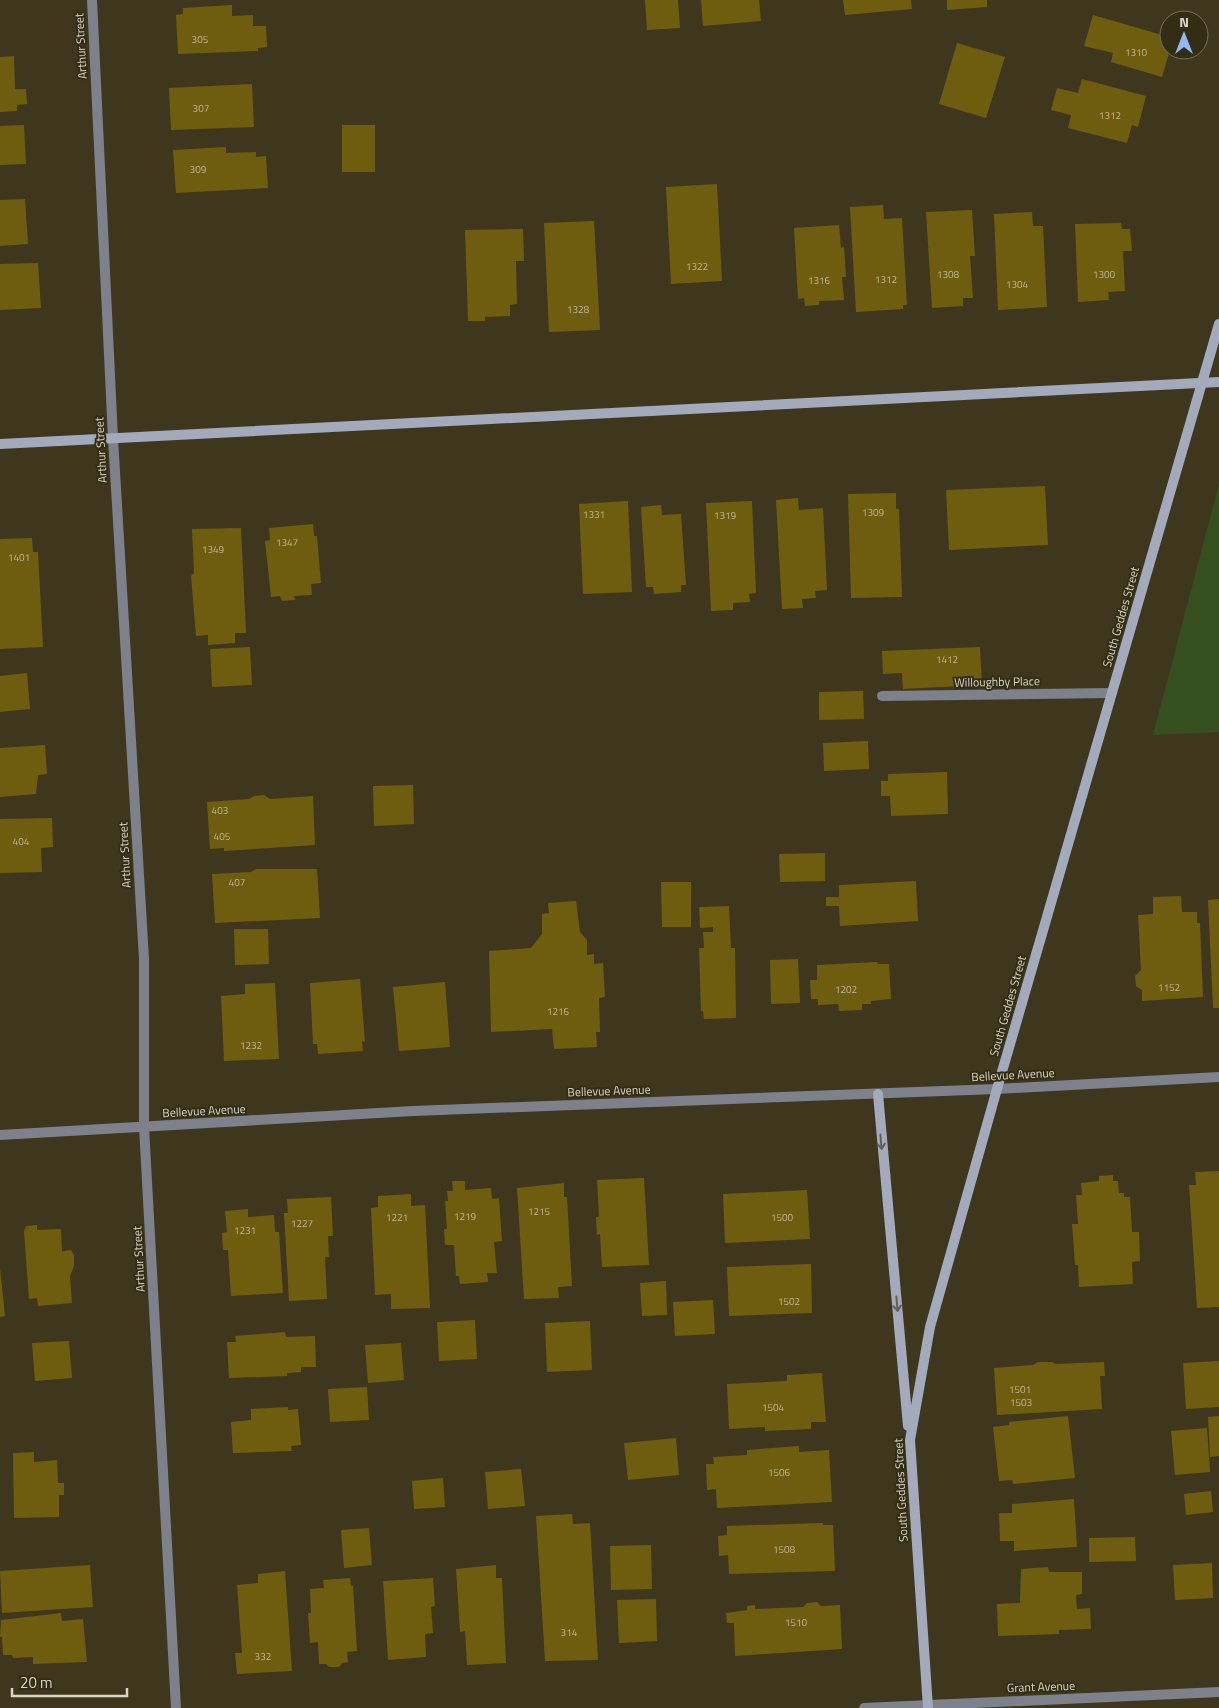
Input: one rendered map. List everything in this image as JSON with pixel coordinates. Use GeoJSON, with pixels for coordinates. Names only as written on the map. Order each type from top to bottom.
{"type":"FeatureCollection","features":[{"type":"Feature","properties":{"kind":"main road","name":"South Geddes Street"},"geometry":{"type":"LineString","coordinates":[[928,1706],[910,1440],[930,1327],[996,1088],[1219,324]]}},
{"type":"Feature","properties":{"kind":"main road"},"geometry":{"type":"LineString","coordinates":[[0,444],[1219,382]]}},
{"type":"Feature","properties":{"kind":"main road"},"geometry":{"type":"LineString","coordinates":[[878,1094],[910,1440]]}},
{"type":"Feature","properties":{"kind":"street","name":"Arthur Street"},"geometry":{"type":"LineString","coordinates":[[92,0],[113,438],[144,959],[144,1127],[176,1708]]}},
{"type":"Feature","properties":{"kind":"street","name":"Willoughby Place"},"geometry":{"type":"LineString","coordinates":[[882,696],[1112,693]]}},
{"type":"Feature","properties":{"kind":"street","name":"Bellevue Avenue"},"geometry":{"type":"LineString","coordinates":[[0,1135],[413,1112],[878,1094],[1219,1077]]}},
{"type":"Feature","properties":{"kind":"street","name":"Grant Avenue"},"geometry":{"type":"LineString","coordinates":[[864,1708],[1219,1692]]}},
{"type":"Feature","properties":{"kind":"green space"},"geometry":{"type":"Polygon","coordinates":[[[1219,484],[1219,732],[1153,735],[1219,484]]]}},
{"type":"Feature","properties":{"kind":"building"},"geometry":{"type":"Polygon","coordinates":[[[645,0],[678,0],[680,28],[647,30],[645,0]]]}},
{"type":"Feature","properties":{"kind":"building"},"geometry":{"type":"Polygon","coordinates":[[[701,0],[759,0],[761,21],[703,26],[701,0]]]}},
{"type":"Feature","properties":{"kind":"building"},"geometry":{"type":"Polygon","coordinates":[[[843,0],[911,0],[912,9],[845,15],[843,0]]]}},
{"type":"Feature","properties":{"kind":"building"},"geometry":{"type":"Polygon","coordinates":[[[947,0],[987,0],[987,7],[947,10],[947,0]]]}},
{"type":"Feature","properties":{"kind":"building"},"geometry":{"type":"Polygon","coordinates":[[[232,5],[232,16],[253,15],[253,26],[266,26],[267,47],[258,48],[258,51],[178,54],[176,15],[183,14],[183,8],[232,5]]]}},
{"type":"Feature","properties":{"kind":"building"},"geometry":{"type":"Polygon","coordinates":[[[1093,15],[1159,34],[1159,60],[1167,60],[1162,77],[1111,62],[1113,53],[1084,46],[1093,15]]]}},
{"type":"Feature","properties":{"kind":"building"},"geometry":{"type":"Polygon","coordinates":[[[957,43],[1005,57],[986,118],[939,104],[957,43]]]}},
{"type":"Feature","properties":{"kind":"building"},"geometry":{"type":"Polygon","coordinates":[[[14,56],[15,89],[26,89],[27,104],[17,105],[17,111],[0,112],[0,57],[14,56]]]}},
{"type":"Feature","properties":{"kind":"building"},"geometry":{"type":"Polygon","coordinates":[[[1082,79],[1146,96],[1138,127],[1132,125],[1127,143],[1068,128],[1071,115],[1051,110],[1057,88],[1078,93],[1082,79]]]}},
{"type":"Feature","properties":{"kind":"building"},"geometry":{"type":"Polygon","coordinates":[[[252,84],[254,127],[171,130],[169,88],[252,84]]]}},
{"type":"Feature","properties":{"kind":"building"},"geometry":{"type":"Polygon","coordinates":[[[24,125],[26,164],[0,165],[0,126],[24,125]]]}},
{"type":"Feature","properties":{"kind":"building"},"geometry":{"type":"Polygon","coordinates":[[[342,125],[375,125],[375,172],[342,172],[342,125]]]}},
{"type":"Feature","properties":{"kind":"building"},"geometry":{"type":"Polygon","coordinates":[[[226,147],[226,153],[256,152],[256,157],[266,156],[268,188],[176,193],[173,150],[226,147]]]}},
{"type":"Feature","properties":{"kind":"building"},"geometry":{"type":"Polygon","coordinates":[[[717,184],[722,281],[671,284],[666,187],[717,184]]]}},
{"type":"Feature","properties":{"kind":"building"},"geometry":{"type":"Polygon","coordinates":[[[25,199],[28,244],[0,246],[0,200],[25,199]]]}},
{"type":"Feature","properties":{"kind":"building"},"geometry":{"type":"Polygon","coordinates":[[[883,205],[884,219],[902,218],[907,305],[903,305],[903,309],[856,312],[850,207],[883,205]]]}},
{"type":"Feature","properties":{"kind":"building"},"geometry":{"type":"Polygon","coordinates":[[[972,210],[975,256],[970,256],[973,298],[963,298],[963,306],[932,308],[926,212],[972,210]]]}},
{"type":"Feature","properties":{"kind":"building"},"geometry":{"type":"Polygon","coordinates":[[[1032,212],[1033,226],[1043,226],[1047,307],[998,310],[994,214],[1032,212]]]}},
{"type":"Feature","properties":{"kind":"building"},"geometry":{"type":"Polygon","coordinates":[[[594,221],[600,330],[549,332],[544,223],[594,221]]]}},
{"type":"Feature","properties":{"kind":"building"},"geometry":{"type":"Polygon","coordinates":[[[1121,223],[1122,229],[1130,229],[1132,251],[1123,251],[1125,291],[1108,292],[1109,300],[1078,302],[1075,224],[1121,223]]]}},
{"type":"Feature","properties":{"kind":"building"},"geometry":{"type":"Polygon","coordinates":[[[839,225],[841,248],[844,247],[846,277],[842,277],[844,300],[819,301],[819,305],[805,306],[804,298],[798,299],[794,228],[839,225]]]}},
{"type":"Feature","properties":{"kind":"building"},"geometry":{"type":"Polygon","coordinates":[[[523,229],[524,261],[516,261],[517,304],[510,305],[510,316],[485,317],[485,321],[468,321],[465,230],[523,229]]]}},
{"type":"Feature","properties":{"kind":"building"},"geometry":{"type":"Polygon","coordinates":[[[38,263],[41,308],[0,310],[0,264],[38,263]]]}},
{"type":"Feature","properties":{"kind":"building"},"geometry":{"type":"Polygon","coordinates":[[[1045,486],[1048,545],[949,550],[946,490],[1045,486]]]}},
{"type":"Feature","properties":{"kind":"building"},"geometry":{"type":"Polygon","coordinates":[[[896,493],[896,509],[899,509],[902,597],[851,598],[848,494],[896,493]]]}},
{"type":"Feature","properties":{"kind":"building"},"geometry":{"type":"Polygon","coordinates":[[[798,498],[799,510],[823,508],[827,590],[815,591],[816,598],[802,599],[803,608],[782,609],[776,500],[798,498]]]}},
{"type":"Feature","properties":{"kind":"building"},"geometry":{"type":"Polygon","coordinates":[[[628,501],[632,592],[583,594],[579,504],[628,501]]]}},
{"type":"Feature","properties":{"kind":"building"},"geometry":{"type":"Polygon","coordinates":[[[752,501],[756,593],[749,594],[750,602],[733,603],[733,610],[711,611],[706,503],[752,501]]]}},
{"type":"Feature","properties":{"kind":"building"},"geometry":{"type":"Polygon","coordinates":[[[661,505],[662,515],[681,514],[686,585],[681,585],[681,592],[654,594],[653,587],[646,587],[641,507],[661,505]]]}},
{"type":"Feature","properties":{"kind":"building"},"geometry":{"type":"Polygon","coordinates":[[[313,524],[314,536],[317,536],[321,583],[311,584],[312,595],[294,596],[295,600],[282,601],[280,596],[271,597],[265,541],[270,540],[269,528],[313,524]]]}},
{"type":"Feature","properties":{"kind":"building"},"geometry":{"type":"Polygon","coordinates":[[[241,528],[246,633],[235,633],[235,643],[208,645],[208,635],[196,636],[191,576],[194,573],[192,529],[241,528]]]}},
{"type":"Feature","properties":{"kind":"building"},"geometry":{"type":"Polygon","coordinates":[[[32,538],[33,552],[38,552],[43,647],[0,649],[0,539],[32,538]]]}},
{"type":"Feature","properties":{"kind":"building"},"geometry":{"type":"Polygon","coordinates":[[[250,647],[252,685],[212,687],[210,649],[250,647]]]}},
{"type":"Feature","properties":{"kind":"building"},"geometry":{"type":"Polygon","coordinates":[[[980,647],[982,685],[903,689],[902,673],[883,674],[882,651],[980,647]]]}},
{"type":"Feature","properties":{"kind":"building"},"geometry":{"type":"Polygon","coordinates":[[[27,673],[30,709],[0,712],[0,676],[27,673]]]}},
{"type":"Feature","properties":{"kind":"building"},"geometry":{"type":"Polygon","coordinates":[[[863,691],[864,719],[819,720],[819,692],[863,691]]]}},
{"type":"Feature","properties":{"kind":"building"},"geometry":{"type":"Polygon","coordinates":[[[868,741],[869,769],[824,771],[823,743],[868,741]]]}},
{"type":"Feature","properties":{"kind":"building"},"geometry":{"type":"Polygon","coordinates":[[[45,745],[47,774],[38,775],[36,794],[0,797],[0,748],[45,745]]]}},
{"type":"Feature","properties":{"kind":"building"},"geometry":{"type":"Polygon","coordinates":[[[947,772],[948,814],[891,816],[890,796],[881,796],[881,781],[888,781],[888,774],[947,772]]]}},
{"type":"Feature","properties":{"kind":"building"},"geometry":{"type":"Polygon","coordinates":[[[413,785],[414,824],[374,826],[373,786],[413,785]]]}},
{"type":"Feature","properties":{"kind":"building"},"geometry":{"type":"Polygon","coordinates":[[[264,795],[270,799],[313,796],[315,845],[224,851],[224,848],[210,849],[207,802],[249,799],[254,796],[264,795]]]}},
{"type":"Feature","properties":{"kind":"building"},"geometry":{"type":"Polygon","coordinates":[[[52,818],[53,847],[41,848],[42,872],[0,873],[0,819],[52,818]]]}},
{"type":"Feature","properties":{"kind":"building"},"geometry":{"type":"Polygon","coordinates":[[[825,853],[825,881],[780,882],[779,854],[825,853]]]}},
{"type":"Feature","properties":{"kind":"building"},"geometry":{"type":"Polygon","coordinates":[[[256,869],[317,869],[320,918],[215,923],[212,874],[251,872],[256,869]]]}},
{"type":"Feature","properties":{"kind":"building"},"geometry":{"type":"Polygon","coordinates":[[[916,881],[918,921],[840,926],[839,906],[826,906],[826,897],[839,897],[839,885],[916,881]]]}},
{"type":"Feature","properties":{"kind":"building"},"geometry":{"type":"Polygon","coordinates":[[[661,882],[691,882],[691,927],[662,927],[661,882]]]}},
{"type":"Feature","properties":{"kind":"building"},"geometry":{"type":"Polygon","coordinates":[[[1181,896],[1182,912],[1197,912],[1197,923],[1200,923],[1203,997],[1142,1001],[1142,990],[1136,986],[1135,976],[1141,970],[1138,915],[1153,914],[1153,897],[1181,896]]]}},
{"type":"Feature","properties":{"kind":"building"},"geometry":{"type":"Polygon","coordinates":[[[1219,899],[1219,1008],[1213,1008],[1208,900],[1219,899]]]}},
{"type":"Feature","properties":{"kind":"building"},"geometry":{"type":"Polygon","coordinates":[[[576,901],[580,932],[587,940],[587,955],[594,954],[594,964],[603,963],[605,997],[599,998],[600,1032],[596,1032],[597,1047],[554,1049],[552,1029],[491,1032],[489,951],[531,948],[542,934],[542,914],[549,913],[548,903],[576,901]]]}},
{"type":"Feature","properties":{"kind":"building"},"geometry":{"type":"Polygon","coordinates":[[[729,906],[731,948],[735,948],[736,1018],[704,1019],[703,1011],[701,1011],[699,948],[704,948],[703,932],[713,932],[713,927],[700,928],[699,907],[729,906]]]}},
{"type":"Feature","properties":{"kind":"building"},"geometry":{"type":"Polygon","coordinates":[[[234,929],[268,929],[269,964],[235,965],[234,929]]]}},
{"type":"Feature","properties":{"kind":"building"},"geometry":{"type":"Polygon","coordinates":[[[798,959],[800,1003],[771,1004],[770,960],[798,959]]]}},
{"type":"Feature","properties":{"kind":"building"},"geometry":{"type":"Polygon","coordinates":[[[877,962],[878,964],[889,964],[891,999],[871,1001],[871,1004],[862,1004],[862,1010],[839,1011],[838,1004],[818,1005],[818,999],[811,999],[810,980],[817,980],[817,965],[877,962]]]}},
{"type":"Feature","properties":{"kind":"building"},"geometry":{"type":"Polygon","coordinates":[[[360,979],[365,1042],[362,1041],[363,1051],[318,1054],[317,1044],[313,1044],[310,983],[360,979]]]}},
{"type":"Feature","properties":{"kind":"building"},"geometry":{"type":"Polygon","coordinates":[[[445,982],[450,1047],[399,1051],[393,987],[445,982]]]}},
{"type":"Feature","properties":{"kind":"building"},"geometry":{"type":"Polygon","coordinates":[[[275,983],[279,1059],[224,1061],[221,996],[245,994],[245,984],[275,983]]]}},
{"type":"Feature","properties":{"kind":"building"},"geometry":{"type":"Polygon","coordinates":[[[1219,1171],[1219,1307],[1197,1308],[1189,1185],[1196,1185],[1195,1172],[1219,1171]]]}},
{"type":"Feature","properties":{"kind":"building"},"geometry":{"type":"Polygon","coordinates":[[[1113,1175],[1113,1181],[1118,1181],[1119,1193],[1124,1193],[1124,1197],[1130,1197],[1132,1232],[1139,1232],[1140,1261],[1132,1262],[1133,1284],[1079,1287],[1078,1265],[1075,1265],[1072,1224],[1078,1224],[1076,1195],[1082,1195],[1081,1183],[1099,1181],[1099,1176],[1113,1175]]]}},
{"type":"Feature","properties":{"kind":"building"},"geometry":{"type":"Polygon","coordinates":[[[644,1178],[649,1265],[602,1267],[600,1234],[597,1235],[596,1217],[599,1217],[597,1180],[644,1178]]]}},
{"type":"Feature","properties":{"kind":"building"},"geometry":{"type":"Polygon","coordinates":[[[452,1181],[465,1181],[465,1190],[491,1188],[492,1199],[499,1198],[502,1241],[494,1242],[497,1273],[487,1273],[488,1282],[460,1284],[459,1276],[456,1276],[454,1245],[445,1245],[444,1229],[447,1229],[445,1201],[448,1201],[447,1191],[453,1191],[452,1181]]]}},
{"type":"Feature","properties":{"kind":"building"},"geometry":{"type":"Polygon","coordinates":[[[564,1183],[564,1197],[567,1197],[572,1286],[558,1287],[559,1298],[524,1299],[517,1188],[564,1183]]]}},
{"type":"Feature","properties":{"kind":"building"},"geometry":{"type":"Polygon","coordinates":[[[807,1190],[810,1239],[725,1243],[723,1194],[807,1190]]]}},
{"type":"Feature","properties":{"kind":"building"},"geometry":{"type":"Polygon","coordinates":[[[411,1194],[411,1206],[425,1205],[430,1308],[391,1309],[391,1294],[375,1295],[371,1208],[378,1207],[378,1196],[411,1194]]]}},
{"type":"Feature","properties":{"kind":"building"},"geometry":{"type":"Polygon","coordinates":[[[331,1197],[333,1236],[328,1236],[329,1257],[325,1257],[327,1299],[289,1301],[284,1213],[288,1213],[287,1199],[331,1197]]]}},
{"type":"Feature","properties":{"kind":"building"},"geometry":{"type":"Polygon","coordinates":[[[248,1209],[248,1217],[274,1215],[275,1232],[279,1232],[283,1293],[231,1296],[228,1250],[223,1250],[222,1233],[227,1232],[225,1211],[248,1209]]]}},
{"type":"Feature","properties":{"kind":"building"},"geometry":{"type":"Polygon","coordinates":[[[37,1225],[37,1230],[61,1229],[62,1251],[71,1250],[74,1255],[74,1266],[70,1276],[72,1303],[38,1306],[37,1298],[29,1299],[24,1231],[26,1226],[37,1225]]]}},
{"type":"Feature","properties":{"kind":"building"},"geometry":{"type":"Polygon","coordinates":[[[811,1264],[812,1313],[729,1316],[727,1267],[811,1264]]]}},
{"type":"Feature","properties":{"kind":"building"},"geometry":{"type":"Polygon","coordinates":[[[0,1268],[5,1316],[0,1317],[0,1268]]]}},
{"type":"Feature","properties":{"kind":"building"},"geometry":{"type":"Polygon","coordinates":[[[666,1281],[667,1315],[642,1316],[640,1283],[666,1281]]]}},
{"type":"Feature","properties":{"kind":"building"},"geometry":{"type":"Polygon","coordinates":[[[713,1300],[715,1334],[675,1336],[673,1302],[713,1300]]]}},
{"type":"Feature","properties":{"kind":"building"},"geometry":{"type":"Polygon","coordinates":[[[475,1320],[477,1359],[439,1361],[437,1322],[475,1320]]]}},
{"type":"Feature","properties":{"kind":"building"},"geometry":{"type":"Polygon","coordinates":[[[590,1321],[592,1370],[547,1372],[545,1323],[590,1321]]]}},
{"type":"Feature","properties":{"kind":"building"},"geometry":{"type":"Polygon","coordinates":[[[285,1332],[286,1337],[315,1336],[316,1367],[301,1367],[301,1372],[287,1373],[287,1376],[229,1378],[227,1342],[236,1342],[235,1336],[285,1332]]]}},
{"type":"Feature","properties":{"kind":"building"},"geometry":{"type":"Polygon","coordinates":[[[69,1341],[72,1378],[35,1381],[32,1343],[69,1341]]]}},
{"type":"Feature","properties":{"kind":"building"},"geometry":{"type":"Polygon","coordinates":[[[401,1343],[404,1380],[368,1383],[365,1345],[401,1343]]]}},
{"type":"Feature","properties":{"kind":"building"},"geometry":{"type":"Polygon","coordinates":[[[1219,1361],[1219,1407],[1186,1409],[1183,1363],[1219,1361]]]}},
{"type":"Feature","properties":{"kind":"building"},"geometry":{"type":"Polygon","coordinates":[[[1038,1362],[1052,1362],[1056,1364],[1104,1362],[1105,1376],[1100,1376],[1102,1409],[997,1415],[994,1368],[1033,1365],[1038,1362]]]}},
{"type":"Feature","properties":{"kind":"building"},"geometry":{"type":"Polygon","coordinates":[[[822,1373],[826,1422],[811,1422],[811,1429],[765,1431],[765,1427],[729,1429],[727,1384],[787,1381],[787,1375],[822,1373]]]}},
{"type":"Feature","properties":{"kind":"building"},"geometry":{"type":"Polygon","coordinates":[[[367,1387],[369,1420],[330,1422],[328,1389],[367,1387]]]}},
{"type":"Feature","properties":{"kind":"building"},"geometry":{"type":"Polygon","coordinates":[[[288,1407],[288,1410],[298,1409],[301,1445],[291,1446],[292,1451],[233,1453],[231,1422],[251,1420],[251,1409],[288,1407]]]}},
{"type":"Feature","properties":{"kind":"building"},"geometry":{"type":"Polygon","coordinates":[[[1068,1416],[1075,1478],[1013,1484],[1012,1480],[999,1481],[993,1427],[1009,1425],[1009,1422],[1068,1416]]]}},
{"type":"Feature","properties":{"kind":"building"},"geometry":{"type":"Polygon","coordinates":[[[1219,1416],[1219,1456],[1210,1457],[1208,1417],[1219,1416]]]}},
{"type":"Feature","properties":{"kind":"building"},"geometry":{"type":"Polygon","coordinates":[[[1207,1428],[1210,1472],[1175,1475],[1171,1431],[1207,1428]]]}},
{"type":"Feature","properties":{"kind":"building"},"geometry":{"type":"Polygon","coordinates":[[[676,1438],[679,1475],[628,1480],[624,1443],[676,1438]]]}},
{"type":"Feature","properties":{"kind":"building"},"geometry":{"type":"Polygon","coordinates":[[[799,1446],[799,1452],[829,1450],[832,1502],[717,1508],[716,1489],[707,1490],[706,1464],[714,1464],[713,1457],[747,1455],[747,1450],[799,1446]]]}},
{"type":"Feature","properties":{"kind":"building"},"geometry":{"type":"Polygon","coordinates":[[[34,1452],[34,1462],[57,1460],[58,1483],[64,1483],[64,1495],[59,1495],[59,1517],[14,1518],[13,1453],[34,1452]]]}},
{"type":"Feature","properties":{"kind":"building"},"geometry":{"type":"Polygon","coordinates":[[[521,1469],[525,1506],[488,1509],[485,1472],[521,1469]]]}},
{"type":"Feature","properties":{"kind":"building"},"geometry":{"type":"Polygon","coordinates":[[[443,1478],[445,1507],[414,1509],[412,1481],[443,1478]]]}},
{"type":"Feature","properties":{"kind":"building"},"geometry":{"type":"Polygon","coordinates":[[[1211,1491],[1213,1512],[1186,1515],[1184,1494],[1211,1491]]]}},
{"type":"Feature","properties":{"kind":"building"},"geometry":{"type":"Polygon","coordinates":[[[1074,1499],[1077,1547],[1014,1551],[1014,1541],[1000,1541],[999,1513],[1012,1513],[1012,1504],[1074,1499]]]}},
{"type":"Feature","properties":{"kind":"building"},"geometry":{"type":"Polygon","coordinates":[[[572,1514],[573,1524],[590,1523],[598,1660],[545,1661],[536,1516],[572,1514]]]}},
{"type":"Feature","properties":{"kind":"building"},"geometry":{"type":"Polygon","coordinates":[[[823,1523],[823,1525],[833,1525],[835,1571],[729,1574],[728,1555],[719,1556],[718,1536],[727,1535],[727,1526],[823,1523]]]}},
{"type":"Feature","properties":{"kind":"building"},"geometry":{"type":"Polygon","coordinates":[[[369,1528],[372,1565],[344,1568],[341,1530],[369,1528]]]}},
{"type":"Feature","properties":{"kind":"building"},"geometry":{"type":"Polygon","coordinates":[[[1135,1537],[1136,1561],[1089,1562],[1089,1538],[1135,1537]]]}},
{"type":"Feature","properties":{"kind":"building"},"geometry":{"type":"Polygon","coordinates":[[[651,1545],[652,1589],[611,1590],[610,1546],[651,1545]]]}},
{"type":"Feature","properties":{"kind":"building"},"geometry":{"type":"Polygon","coordinates":[[[1212,1563],[1213,1598],[1175,1600],[1173,1565],[1212,1563]]]}},
{"type":"Feature","properties":{"kind":"building"},"geometry":{"type":"Polygon","coordinates":[[[90,1565],[93,1607],[2,1613],[0,1571],[90,1565]]]}},
{"type":"Feature","properties":{"kind":"building"},"geometry":{"type":"Polygon","coordinates":[[[496,1565],[496,1578],[502,1578],[506,1663],[467,1665],[465,1631],[460,1632],[456,1569],[496,1565]]]}},
{"type":"Feature","properties":{"kind":"building"},"geometry":{"type":"Polygon","coordinates":[[[1048,1567],[1049,1572],[1082,1572],[1082,1594],[1076,1595],[1077,1609],[1090,1608],[1091,1629],[1059,1630],[1059,1634],[998,1636],[997,1604],[1020,1603],[1021,1569],[1048,1567]]]}},
{"type":"Feature","properties":{"kind":"building"},"geometry":{"type":"Polygon","coordinates":[[[285,1571],[292,1671],[237,1674],[235,1653],[242,1653],[237,1585],[258,1583],[258,1574],[285,1571]]]}},
{"type":"Feature","properties":{"kind":"building"},"geometry":{"type":"Polygon","coordinates":[[[350,1578],[351,1586],[353,1586],[357,1651],[347,1652],[348,1662],[342,1663],[339,1667],[329,1667],[326,1664],[319,1664],[318,1642],[310,1643],[308,1613],[311,1613],[310,1589],[324,1588],[323,1580],[350,1578]]]}},
{"type":"Feature","properties":{"kind":"building"},"geometry":{"type":"Polygon","coordinates":[[[433,1578],[435,1606],[431,1607],[433,1633],[425,1634],[426,1657],[388,1660],[383,1581],[433,1578]]]}},
{"type":"Feature","properties":{"kind":"building"},"geometry":{"type":"Polygon","coordinates":[[[656,1599],[657,1641],[619,1643],[617,1600],[656,1599]]]}},
{"type":"Feature","properties":{"kind":"building"},"geometry":{"type":"Polygon","coordinates":[[[817,1602],[821,1606],[840,1605],[842,1649],[735,1656],[734,1623],[727,1623],[726,1613],[747,1610],[747,1606],[755,1605],[755,1609],[803,1607],[807,1603],[817,1602]]]}},
{"type":"Feature","properties":{"kind":"building"},"geometry":{"type":"Polygon","coordinates":[[[61,1613],[62,1621],[83,1619],[87,1662],[33,1664],[33,1657],[13,1658],[12,1655],[3,1655],[2,1637],[0,1637],[1,1620],[61,1613]]]}}]}
